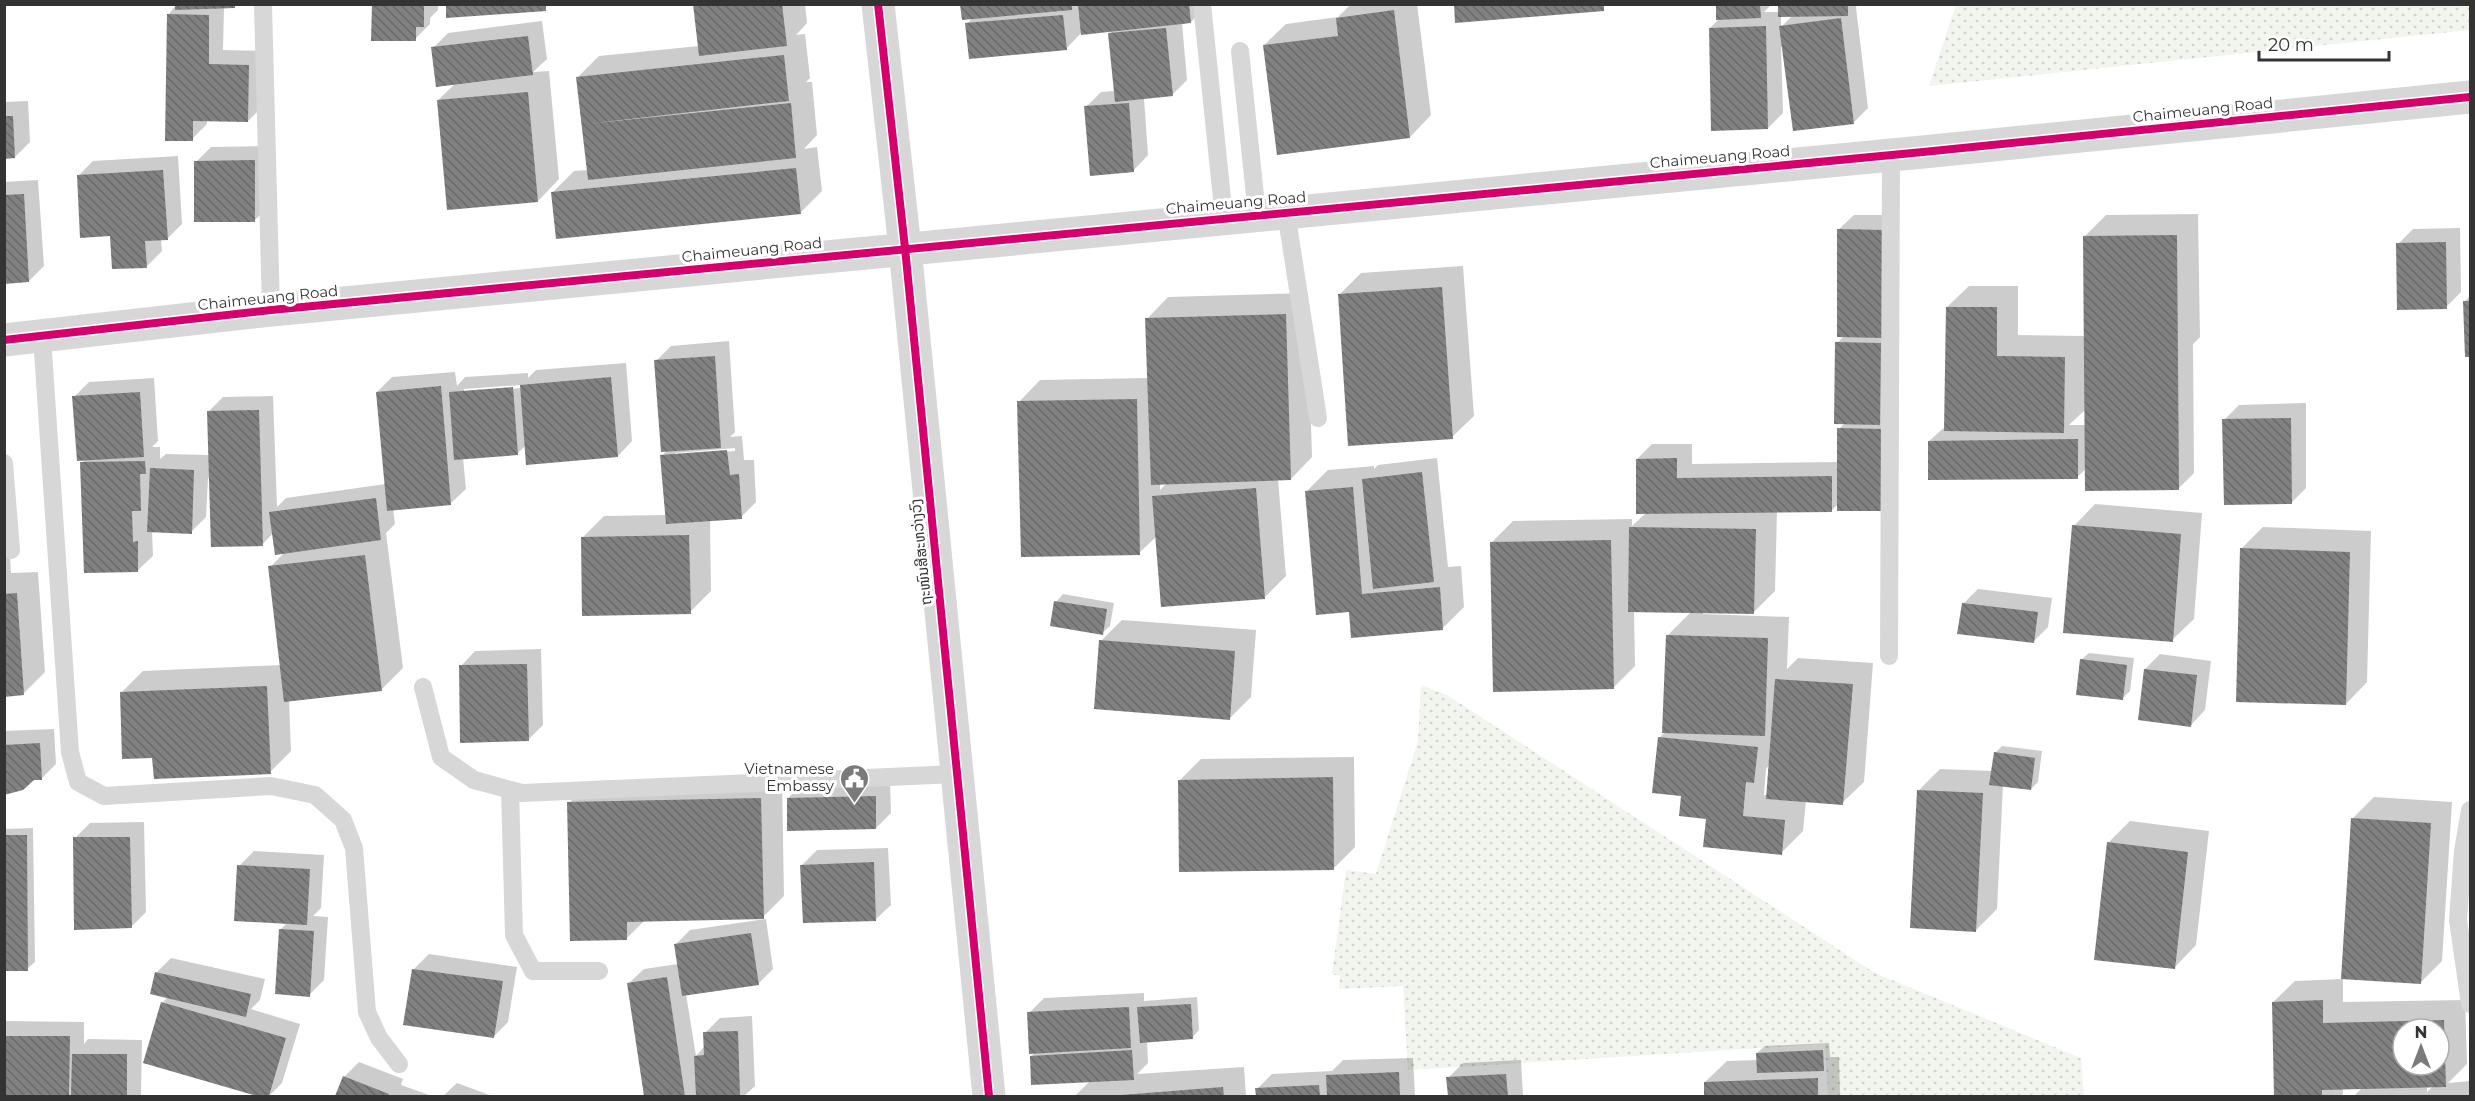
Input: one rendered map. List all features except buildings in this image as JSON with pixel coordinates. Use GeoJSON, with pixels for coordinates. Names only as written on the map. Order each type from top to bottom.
{"type":"FeatureCollection","features":[{"type":"Feature","properties":{"kind":"street","name":"ຖະໜົນສີສະຫວ່າງວົງ"},"geometry":{"type":"LineString","coordinates":[[878,4],[905,248],[989,1096]]}},
{"type":"Feature","properties":{"kind":"street","name":"Chaimeuang Road"},"geometry":{"type":"LineString","coordinates":[[4,340],[271,310],[2470,97]]}},
{"type":"Feature","properties":{"kind":"lane"},"geometry":{"type":"LineString","coordinates":[[263,4],[271,310]]}},
{"type":"Feature","properties":{"kind":"lane"},"geometry":{"type":"LineString","coordinates":[[1202,4],[1224,218]]}},
{"type":"Feature","properties":{"kind":"lane"},"geometry":{"type":"LineString","coordinates":[[1240,51],[1272,214],[1318,418]]}},
{"type":"Feature","properties":{"kind":"lane"},"geometry":{"type":"LineString","coordinates":[[1889,656],[1891,154]]}},
{"type":"Feature","properties":{"kind":"lane"},"geometry":{"type":"LineString","coordinates":[[42,337],[70,752],[78,782],[104,796],[271,786],[315,795],[343,820],[354,848],[367,1012],[379,1038],[399,1064]]}},
{"type":"Feature","properties":{"kind":"lane"},"geometry":{"type":"LineString","coordinates":[[4,463],[11,550]]}},
{"type":"Feature","properties":{"kind":"lane"},"geometry":{"type":"LineString","coordinates":[[423,687],[441,757],[474,780],[522,793],[957,774]]}},
{"type":"Feature","properties":{"kind":"lane"},"geometry":{"type":"LineString","coordinates":[[510,790],[514,935],[533,971],[600,971]]}},
{"type":"Feature","properties":{"kind":"lane"},"geometry":{"type":"LineString","coordinates":[[2470,810],[2463,851],[2458,920],[2470,1004]]}},
{"type":"Feature","properties":{"kind":"shaded area"},"geometry":{"type":"Polygon","coordinates":[[[1956,5],[2470,5],[2470,30],[1929,86],[1956,5]]]}},
{"type":"Feature","properties":{"kind":"shaded area"},"geometry":{"type":"Polygon","coordinates":[[[1421,685],[1447,695],[1875,973],[2081,1058],[2084,1096],[1828,1096],[1825,1044],[1408,1070],[1403,986],[1339,989],[1340,976],[1332,974],[1346,870],[1376,874],[1418,741],[1421,685]]]}},
{"type":"Feature","properties":{"kind":"cycle path"},"geometry":{"type":"LineString","coordinates":[[878,4],[905,248],[989,1096]]}},
{"type":"Feature","properties":{"kind":"cycle path"},"geometry":{"type":"LineString","coordinates":[[4,340],[271,310],[1923,152],[2470,97]]}},
{"type":"Feature","properties":{"kind":"place","name":"Vietnamese Embassy"},"geometry":{"type":"Point","coordinates":[855,804]}}]}
